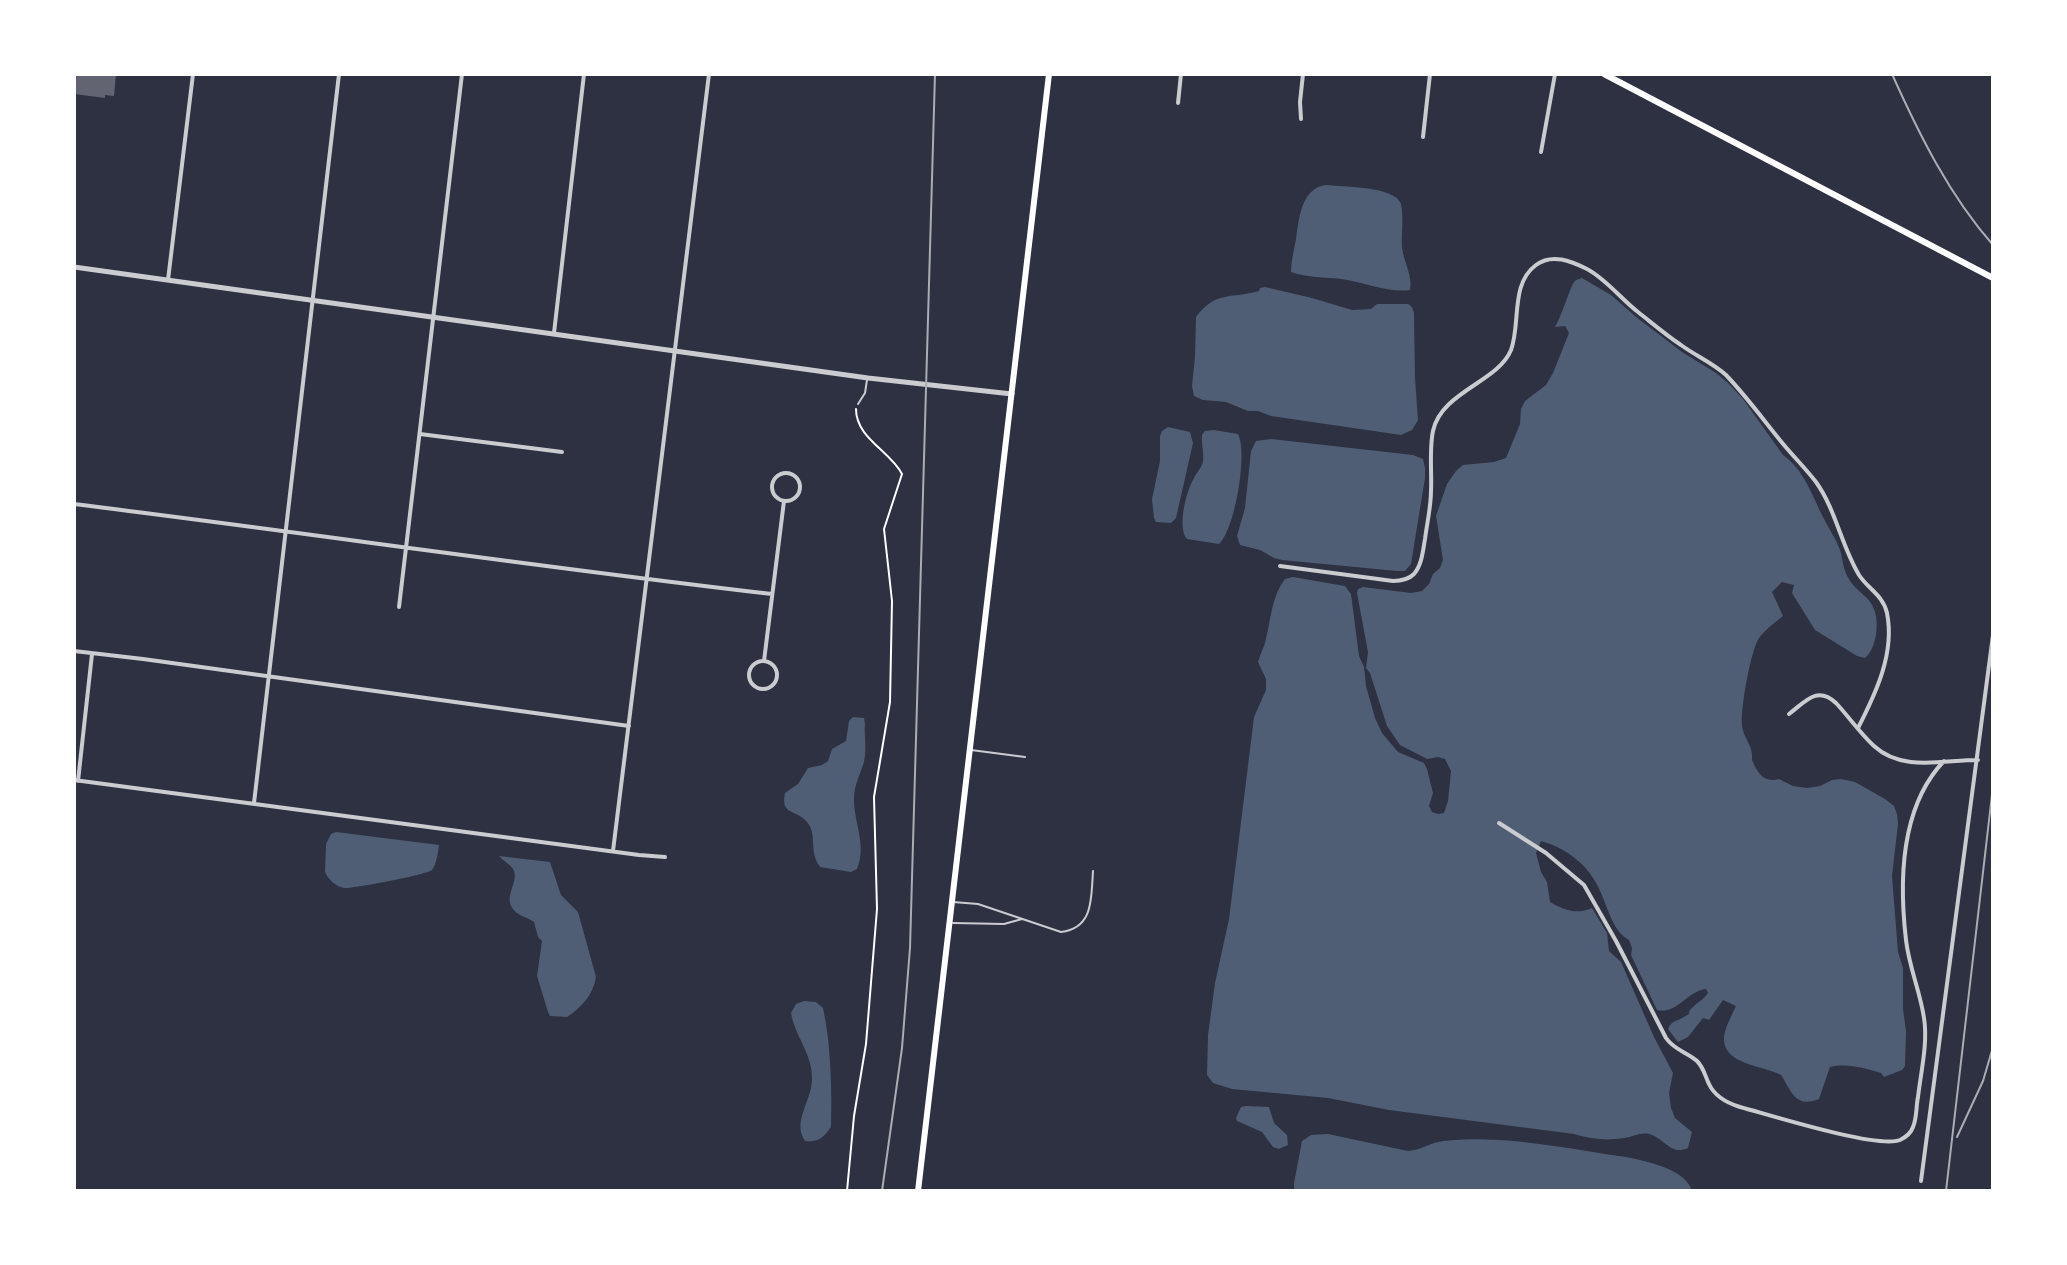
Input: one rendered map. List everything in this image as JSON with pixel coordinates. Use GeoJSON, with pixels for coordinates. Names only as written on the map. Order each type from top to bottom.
{"type":"FeatureCollection","features":[{"type":"Feature","properties":{"kind":"main road"},"geometry":{"type":"LineString","coordinates":[[918,1191],[1049,74]]}},
{"type":"Feature","properties":{"kind":"main road"},"geometry":{"type":"LineString","coordinates":[[1604,74],[1993,278]]}},
{"type":"Feature","properties":{"kind":"street"},"geometry":{"type":"LineString","coordinates":[[168,280],[193,74]]}},
{"type":"Feature","properties":{"kind":"street"},"geometry":{"type":"LineString","coordinates":[[254,803],[339,74]]}},
{"type":"Feature","properties":{"kind":"street"},"geometry":{"type":"LineString","coordinates":[[399,607],[462,74]]}},
{"type":"Feature","properties":{"kind":"street"},"geometry":{"type":"LineString","coordinates":[[554,333],[584,74]]}},
{"type":"Feature","properties":{"kind":"street"},"geometry":{"type":"LineString","coordinates":[[613,851],[709,74]]}},
{"type":"Feature","properties":{"kind":"street"},"geometry":{"type":"LineString","coordinates":[[1178,103],[1181,74]]}},
{"type":"Feature","properties":{"kind":"street"},"geometry":{"type":"LineString","coordinates":[[1301,119],[1303,74]]}},
{"type":"Feature","properties":{"kind":"street"},"geometry":{"type":"LineString","coordinates":[[1423,137],[1430,74]]}},
{"type":"Feature","properties":{"kind":"street"},"geometry":{"type":"LineString","coordinates":[[1541,152],[1555,74]]}},
{"type":"Feature","properties":{"kind":"street"},"geometry":{"type":"LineString","coordinates":[[1280,566],[1393,581],[1403,581],[1413,575],[1423,551],[1431,496],[1436,420],[1450,403],[1509,354],[1517,326],[1521,288],[1531,270],[1548,259],[1567,261],[1595,273],[1636,311],[1723,373],[1815,481],[1835,518],[1853,564],[1885,605],[1888,617],[1889,631],[1881,677],[1858,728]]}},
{"type":"Feature","properties":{"kind":"street"},"geometry":{"type":"LineString","coordinates":[[74,267],[868,378],[1012,394]]}},
{"type":"Feature","properties":{"kind":"street"},"geometry":{"type":"LineString","coordinates":[[420,434],[562,452]]}},
{"type":"Feature","properties":{"kind":"street"},"geometry":{"type":"LineString","coordinates":[[787,473],[794,476],[799,491],[794,498],[784,501],[774,495],[772,484],[777,476],[787,473]]}},
{"type":"Feature","properties":{"kind":"street"},"geometry":{"type":"LineString","coordinates":[[764,661],[784,501]]}},
{"type":"Feature","properties":{"kind":"street"},"geometry":{"type":"LineString","coordinates":[[74,504],[772,594]]}},
{"type":"Feature","properties":{"kind":"street"},"geometry":{"type":"LineString","coordinates":[[1921,1181],[1993,635]]}},
{"type":"Feature","properties":{"kind":"street"},"geometry":{"type":"LineString","coordinates":[[74,651],[629,726]]}},
{"type":"Feature","properties":{"kind":"street"},"geometry":{"type":"LineString","coordinates":[[92,654],[76,780],[665,857]]}},
{"type":"Feature","properties":{"kind":"street"},"geometry":{"type":"LineString","coordinates":[[764,661],[772,664],[777,674],[774,683],[762,689],[751,683],[749,672],[755,664],[764,661]]}},
{"type":"Feature","properties":{"kind":"street"},"geometry":{"type":"LineString","coordinates":[[1789,714],[1810,697],[1824,696],[1831,698],[1872,744],[1891,758],[1905,762],[1978,760]]}},
{"type":"Feature","properties":{"kind":"street"},"geometry":{"type":"LineString","coordinates":[[1499,823],[1546,853],[1584,885],[1671,1046],[1700,1064],[1720,1098],[1740,1107],[1868,1140],[1891,1142],[1904,1138],[1914,1124],[1925,1029],[1906,941],[1906,846],[1916,802],[1930,776],[1944,761]]}},
{"type":"Feature","properties":{"kind":"lane"},"geometry":{"type":"LineString","coordinates":[[858,404],[865,393],[868,378]]}},
{"type":"Feature","properties":{"kind":"lane"},"geometry":{"type":"LineString","coordinates":[[970,750],[1025,757]]}},
{"type":"Feature","properties":{"kind":"lane"},"geometry":{"type":"LineString","coordinates":[[952,902],[978,904],[1061,932],[1073,930],[1087,918],[1093,871]]}},
{"type":"Feature","properties":{"kind":"lane"},"geometry":{"type":"LineString","coordinates":[[949,923],[1004,924],[1023,918]]}},
{"type":"Feature","properties":{"kind":"path"},"geometry":{"type":"LineString","coordinates":[[847,1191],[854,1116],[866,1044],[877,909],[874,797],[890,702],[892,601],[884,529],[902,474],[858,422],[858,404]]}},
{"type":"Feature","properties":{"kind":"water"},"geometry":{"type":"Polygon","coordinates":[[[1326,185],[1379,191],[1397,198],[1402,209],[1402,248],[1410,290],[1393,290],[1291,272],[1298,223],[1306,198],[1318,187],[1326,185]]]}},
{"type":"Feature","properties":{"kind":"water"},"geometry":{"type":"Polygon","coordinates":[[[1582,278],[1611,295],[1682,352],[1716,373],[1743,399],[1783,455],[1802,475],[1838,546],[1847,576],[1873,607],[1876,637],[1865,658],[1815,630],[1792,593],[1794,585],[1782,582],[1772,592],[1783,616],[1764,632],[1756,644],[1747,680],[1742,725],[1752,760],[1765,778],[1807,788],[1832,780],[1855,782],[1894,806],[1898,824],[1892,876],[1898,952],[1903,968],[1905,1066],[1884,1077],[1881,1073],[1856,1067],[1830,1067],[1819,1099],[1804,1102],[1791,1092],[1781,1075],[1745,1063],[1730,1053],[1724,1037],[1736,1006],[1723,1000],[1709,1020],[1703,1018],[1688,1037],[1678,1042],[1668,1029],[1689,1014],[1690,1009],[1708,993],[1706,989],[1670,1009],[1657,1010],[1631,955],[1629,940],[1616,927],[1587,869],[1562,849],[1541,841],[1536,853],[1547,882],[1550,902],[1570,911],[1592,908],[1607,933],[1609,951],[1621,962],[1673,1073],[1669,1093],[1671,1108],[1675,1118],[1692,1132],[1688,1148],[1677,1150],[1646,1134],[1599,1139],[1389,1110],[1328,1098],[1232,1089],[1213,1083],[1207,1075],[1208,1035],[1229,919],[1254,717],[1266,690],[1266,679],[1258,662],[1277,594],[1285,579],[1293,577],[1345,586],[1351,594],[1359,656],[1375,718],[1382,733],[1398,752],[1424,763],[1433,793],[1429,806],[1432,812],[1444,813],[1451,771],[1445,759],[1427,759],[1400,745],[1387,726],[1366,668],[1368,652],[1358,589],[1411,593],[1422,591],[1429,584],[1443,560],[1436,516],[1447,484],[1463,465],[1506,458],[1520,424],[1525,401],[1546,385],[1553,373],[1569,333],[1565,326],[1555,327],[1573,283],[1582,278]]]}},
{"type":"Feature","properties":{"kind":"water"},"geometry":{"type":"Polygon","coordinates":[[[1265,287],[1352,310],[1371,309],[1377,304],[1408,304],[1412,307],[1418,420],[1412,430],[1401,435],[1271,416],[1194,396],[1196,317],[1203,308],[1218,299],[1265,287]]]}},
{"type":"Feature","properties":{"kind":"water"},"geometry":{"type":"Polygon","coordinates":[[[1168,427],[1190,432],[1193,443],[1176,518],[1171,523],[1156,522],[1152,499],[1160,461],[1160,436],[1168,427]]]}},
{"type":"Feature","properties":{"kind":"water"},"geometry":{"type":"Polygon","coordinates":[[[1205,431],[1238,434],[1242,457],[1235,508],[1219,544],[1187,539],[1183,527],[1188,491],[1202,466],[1202,435],[1205,431]]]}},
{"type":"Feature","properties":{"kind":"water"},"geometry":{"type":"Polygon","coordinates":[[[1271,439],[1413,455],[1423,459],[1425,478],[1411,564],[1405,571],[1282,560],[1240,545],[1237,536],[1245,508],[1251,451],[1256,441],[1271,439]]]}},
{"type":"Feature","properties":{"kind":"water"},"geometry":{"type":"Polygon","coordinates":[[[853,717],[864,718],[865,748],[854,799],[860,860],[857,869],[851,872],[820,867],[814,855],[810,827],[803,818],[787,809],[784,800],[785,793],[798,784],[808,768],[828,761],[832,749],[846,741],[849,721],[853,717]]]}},
{"type":"Feature","properties":{"kind":"water"},"geometry":{"type":"Polygon","coordinates":[[[336,832],[439,845],[436,861],[428,872],[344,888],[332,882],[325,872],[326,844],[331,834],[336,832]]]}},
{"type":"Feature","properties":{"kind":"water"},"geometry":{"type":"Polygon","coordinates":[[[499,856],[550,862],[561,895],[578,912],[596,977],[586,1000],[567,1017],[550,1016],[548,1012],[537,976],[542,941],[534,922],[512,908],[510,896],[515,874],[512,867],[499,856]]]}},
{"type":"Feature","properties":{"kind":"water"},"geometry":{"type":"Polygon","coordinates":[[[816,1002],[823,1008],[828,1037],[831,1127],[814,1141],[805,1141],[800,1127],[811,1088],[812,1071],[791,1013],[796,1004],[816,1002]]]}},
{"type":"Feature","properties":{"kind":"water"},"geometry":{"type":"Polygon","coordinates":[[[1241,1107],[1269,1107],[1274,1123],[1287,1135],[1288,1145],[1279,1149],[1273,1147],[1262,1132],[1237,1121],[1241,1107]]]}},
{"type":"Feature","properties":{"kind":"water"},"geometry":{"type":"Polygon","coordinates":[[[1328,1134],[1408,1151],[1444,1141],[1489,1139],[1626,1157],[1674,1172],[1688,1183],[1692,1191],[1294,1191],[1302,1141],[1311,1135],[1328,1134]]]}},
{"type":"Feature","properties":{"kind":"building"},"geometry":{"type":"Polygon","coordinates":[[[74,74],[116,74],[114,96],[105,95],[105,98],[74,94],[74,74]]]}},
{"type":"Feature","properties":{"kind":"railway"},"geometry":{"type":"LineString","coordinates":[[882,1191],[902,1048],[910,948],[935,74]]}},
{"type":"Feature","properties":{"kind":"railway"},"geometry":{"type":"LineString","coordinates":[[1892,74],[1936,163],[1962,206],[1993,245]]}},
{"type":"Feature","properties":{"kind":"railway"},"geometry":{"type":"LineString","coordinates":[[1946,1191],[1993,786]]}},
{"type":"Feature","properties":{"kind":"railway"},"geometry":{"type":"LineString","coordinates":[[1957,1137],[1983,1081],[1993,1047]]}}]}
